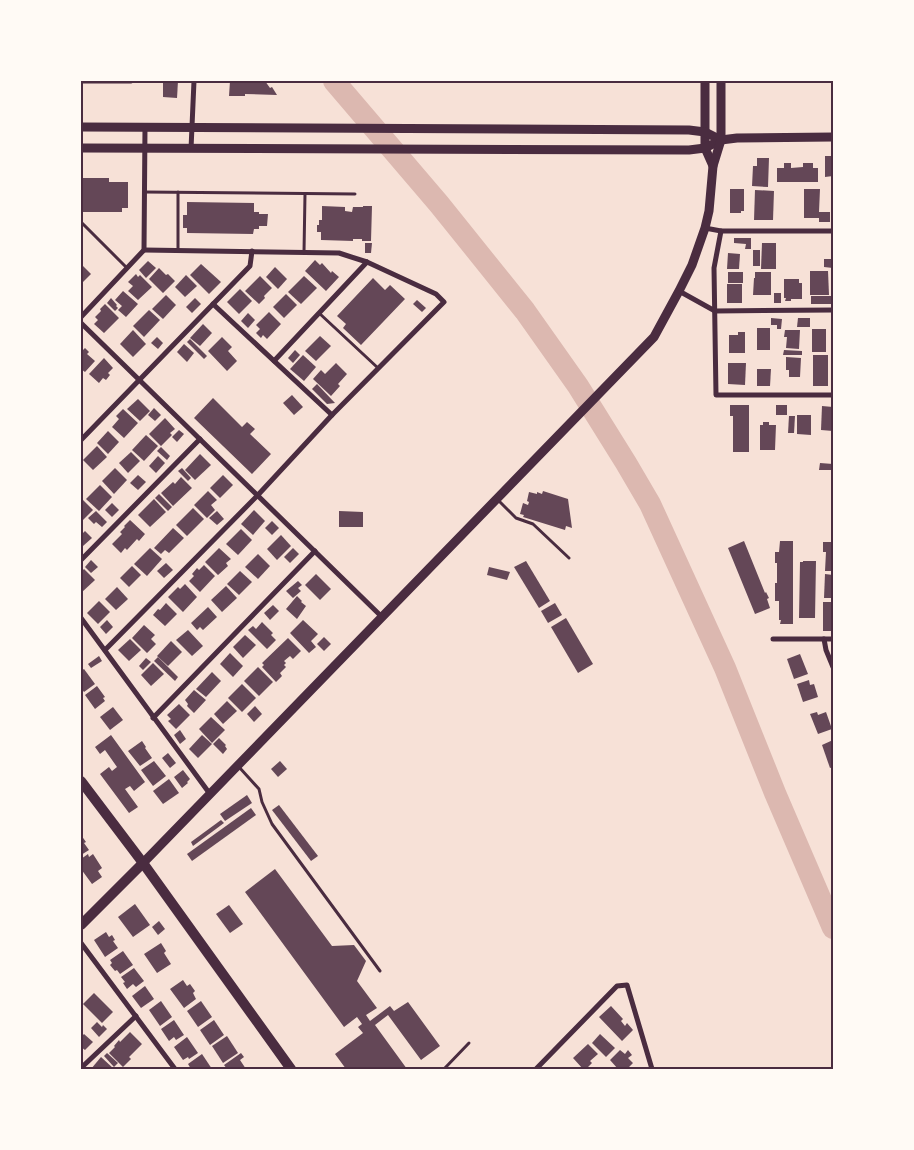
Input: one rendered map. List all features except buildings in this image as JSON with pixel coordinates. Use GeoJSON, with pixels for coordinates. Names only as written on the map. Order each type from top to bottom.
{"type":"FeatureCollection","features":[{"type":"Feature","properties":{"kind":"main road"},"geometry":{"type":"LineString","coordinates":[[81,781],[143,863],[291,1069]]}},
{"type":"Feature","properties":{"kind":"main road"},"geometry":{"type":"LineString","coordinates":[[81,925],[143,863]]}},
{"type":"Feature","properties":{"kind":"street"},"geometry":{"type":"LineString","coordinates":[[191,149],[194,81]]}},
{"type":"Feature","properties":{"kind":"street"},"geometry":{"type":"LineString","coordinates":[[705,81],[705,148],[713,166]]}},
{"type":"Feature","properties":{"kind":"street"},"geometry":{"type":"LineString","coordinates":[[143,863],[654,337],[692,265],[705,228],[709,211],[713,166],[721,140],[720,81]]}},
{"type":"Feature","properties":{"kind":"street"},"geometry":{"type":"LineString","coordinates":[[81,127],[680,130],[705,132],[721,140]]}},
{"type":"Feature","properties":{"kind":"street"},"geometry":{"type":"LineString","coordinates":[[81,317],[144,250],[145,127]]}},
{"type":"Feature","properties":{"kind":"street"},"geometry":{"type":"LineString","coordinates":[[81,148],[689,150],[705,148],[721,140],[737,138],[833,137]]}},
{"type":"Feature","properties":{"kind":"street"},"geometry":{"type":"LineString","coordinates":[[705,228],[721,231],[833,231]]}},
{"type":"Feature","properties":{"kind":"street"},"geometry":{"type":"LineString","coordinates":[[721,231],[714,268],[716,395],[833,395]]}},
{"type":"Feature","properties":{"kind":"street"},"geometry":{"type":"LineString","coordinates":[[104,650],[257,496],[332,415],[444,302],[436,294],[367,262],[339,252],[144,250]]}},
{"type":"Feature","properties":{"kind":"street"},"geometry":{"type":"LineString","coordinates":[[81,440],[250,266],[252,251]]}},
{"type":"Feature","properties":{"kind":"street"},"geometry":{"type":"LineString","coordinates":[[274,361],[367,262]]}},
{"type":"Feature","properties":{"kind":"street"},"geometry":{"type":"LineString","coordinates":[[679,291],[715,311],[833,310]]}},
{"type":"Feature","properties":{"kind":"street"},"geometry":{"type":"LineString","coordinates":[[213,304],[332,415]]}},
{"type":"Feature","properties":{"kind":"street"},"geometry":{"type":"LineString","coordinates":[[81,323],[382,617]]}},
{"type":"Feature","properties":{"kind":"street"},"geometry":{"type":"LineString","coordinates":[[81,560],[200,439]]}},
{"type":"Feature","properties":{"kind":"street"},"geometry":{"type":"LineString","coordinates":[[153,718],[315,551]]}},
{"type":"Feature","properties":{"kind":"street"},"geometry":{"type":"LineString","coordinates":[[81,618],[210,794]]}},
{"type":"Feature","properties":{"kind":"street"},"geometry":{"type":"LineString","coordinates":[[772,639],[833,638]]}},
{"type":"Feature","properties":{"kind":"street"},"geometry":{"type":"LineString","coordinates":[[824,639],[833,667]]}},
{"type":"Feature","properties":{"kind":"street"},"geometry":{"type":"LineString","coordinates":[[81,942],[174,1069]]}},
{"type":"Feature","properties":{"kind":"street"},"geometry":{"type":"LineString","coordinates":[[536,1069],[618,986],[627,985],[652,1069]]}},
{"type":"Feature","properties":{"kind":"street"},"geometry":{"type":"LineString","coordinates":[[81,1068],[136,1016]]}},
{"type":"Feature","properties":{"kind":"lane"},"geometry":{"type":"LineString","coordinates":[[81,82],[131,82]]}},
{"type":"Feature","properties":{"kind":"lane"},"geometry":{"type":"LineString","coordinates":[[144,192],[355,194]]}},
{"type":"Feature","properties":{"kind":"lane"},"geometry":{"type":"LineString","coordinates":[[178,192],[178,250]]}},
{"type":"Feature","properties":{"kind":"lane"},"geometry":{"type":"LineString","coordinates":[[304,252],[305,194]]}},
{"type":"Feature","properties":{"kind":"lane"},"geometry":{"type":"LineString","coordinates":[[81,222],[127,268]]}},
{"type":"Feature","properties":{"kind":"lane"},"geometry":{"type":"LineString","coordinates":[[319,314],[378,369]]}},
{"type":"Feature","properties":{"kind":"lane"},"geometry":{"type":"LineString","coordinates":[[497,499],[516,518],[533,524],[569,558]]}},
{"type":"Feature","properties":{"kind":"lane"},"geometry":{"type":"LineString","coordinates":[[237,766],[259,789],[262,802],[272,824],[380,971]]}},
{"type":"Feature","properties":{"kind":"lane"},"geometry":{"type":"LineString","coordinates":[[444,1069],[469,1043]]}},
{"type":"Feature","properties":{"kind":"waterway"},"geometry":{"type":"LineString","coordinates":[[334,81],[439,204],[525,311],[578,386],[626,463],[650,504],[725,668],[775,793],[833,928]]}}]}
